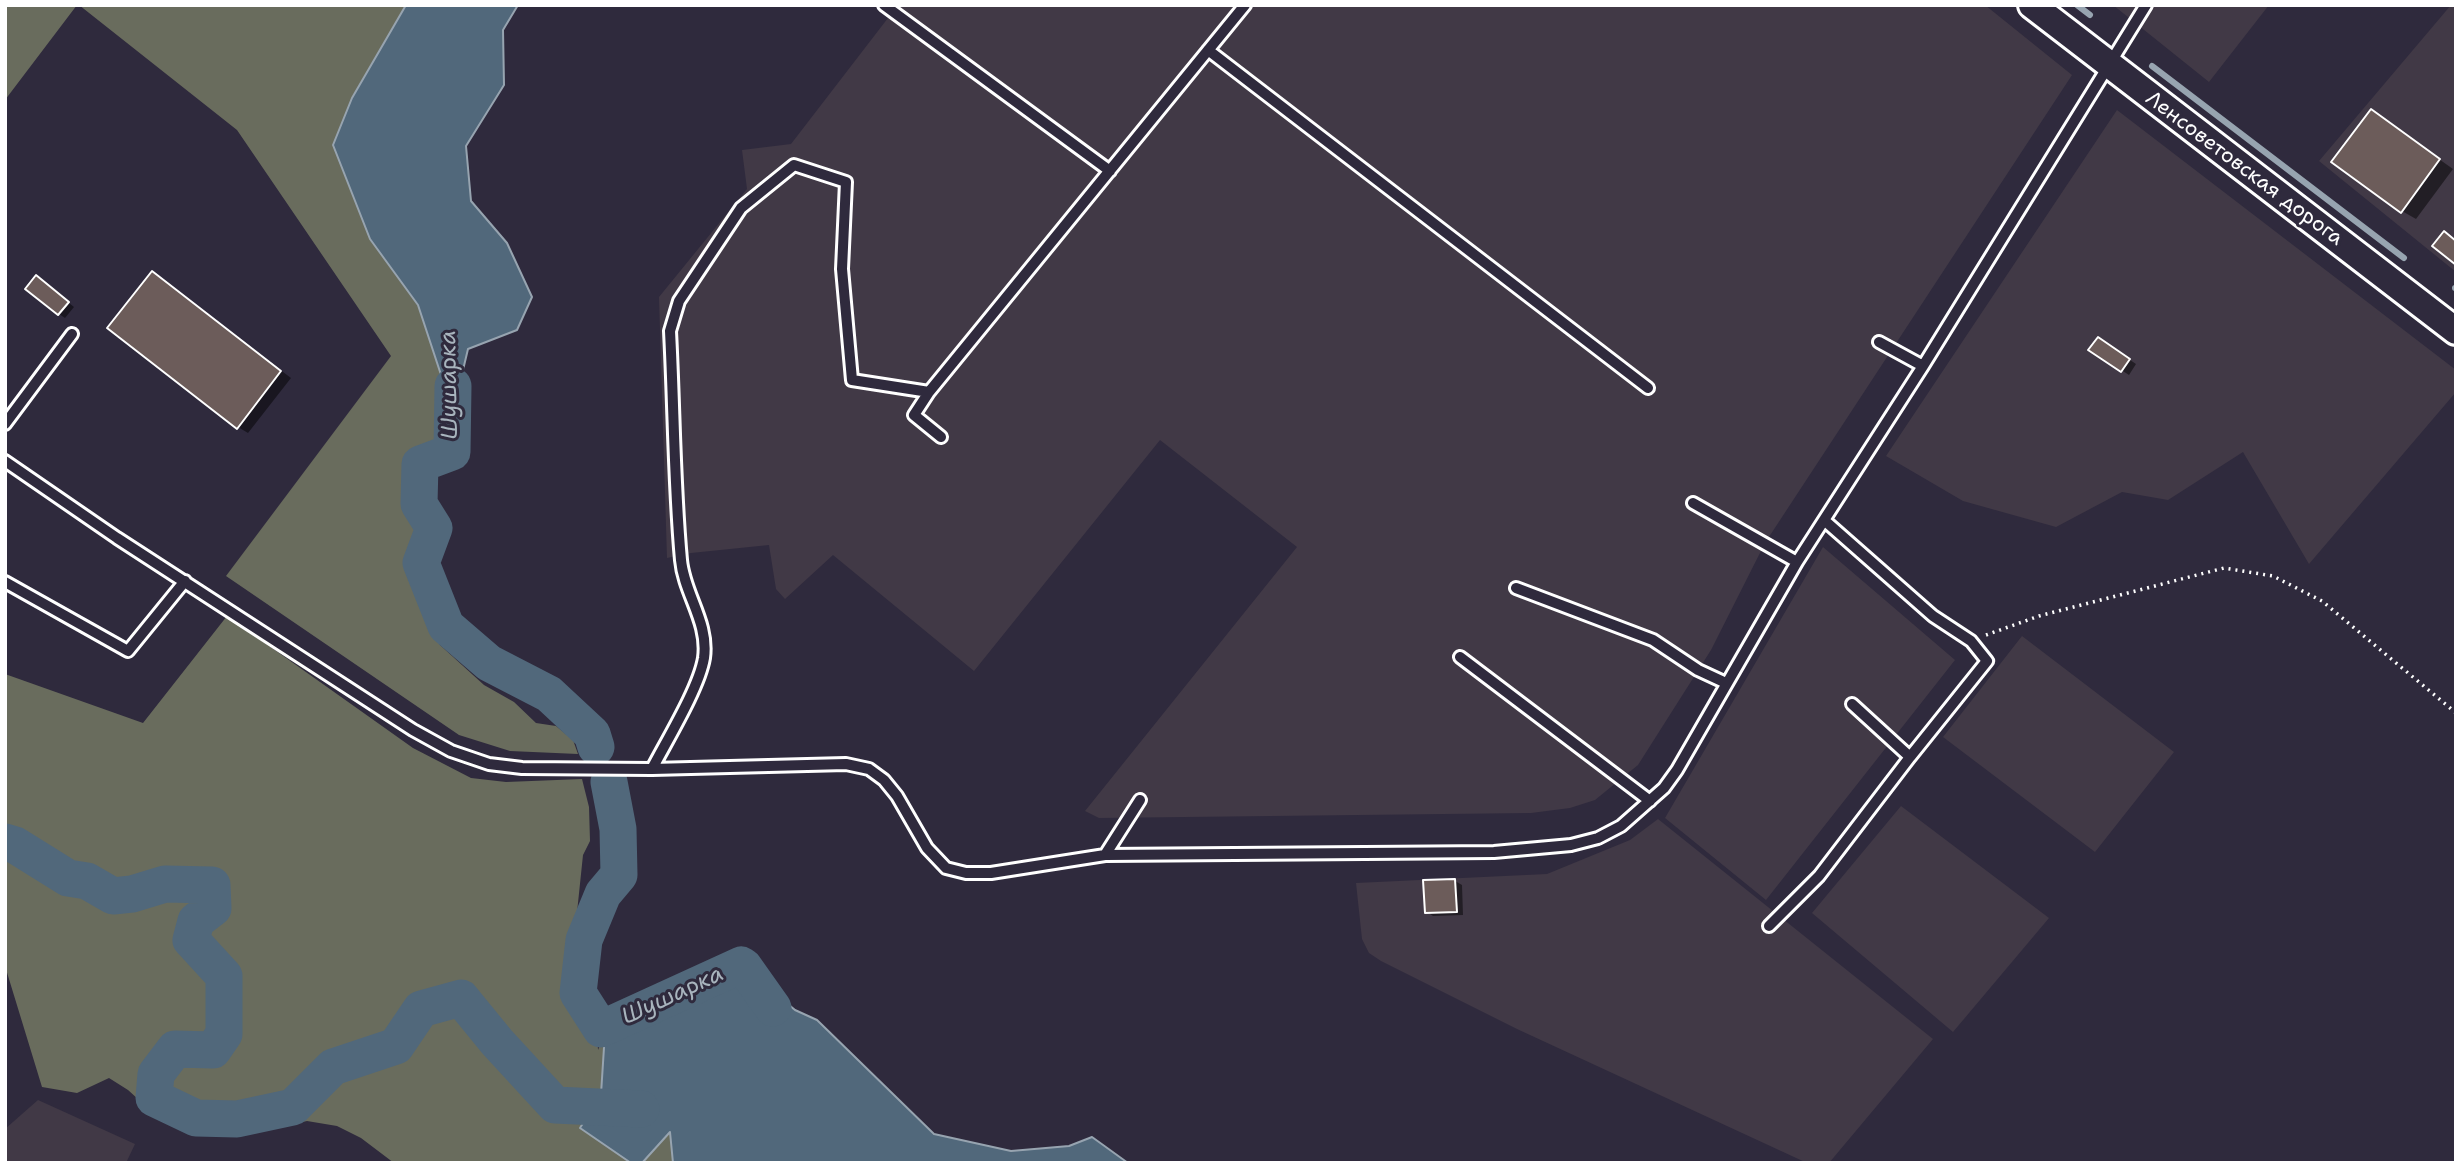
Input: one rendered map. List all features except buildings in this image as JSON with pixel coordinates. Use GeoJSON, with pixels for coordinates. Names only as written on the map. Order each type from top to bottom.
{"type":"FeatureCollection","features":[{"type":"Feature","properties":{"kind":"street","name":"Ленсоветовская дорога"},"geometry":{"type":"LineString","coordinates":[[2032,5],[2456,331]]}},
{"type":"Feature","properties":{"kind":"lane"},"geometry":{"type":"LineString","coordinates":[[884,5],[1110,171]]}},
{"type":"Feature","properties":{"kind":"lane"},"geometry":{"type":"LineString","coordinates":[[941,437],[914,415],[929,392],[1245,5]]}},
{"type":"Feature","properties":{"kind":"lane"},"geometry":{"type":"LineString","coordinates":[[5,461],[412,730],[451,751],[489,764],[522,768],[652,769],[846,765],[869,769],[884,780],[897,796],[927,848],[946,868],[965,873],[991,873],[1105,855],[1343,854],[1537,849],[1571,845],[1598,838],[1620,826],[1650,801],[1677,770],[1797,562],[1923,366],[2146,5]]}},
{"type":"Feature","properties":{"kind":"lane"},"geometry":{"type":"LineString","coordinates":[[1208,50],[1648,388]]}},
{"type":"Feature","properties":{"kind":"lane"},"geometry":{"type":"LineString","coordinates":[[652,769],[681,713],[704,659],[701,620],[681,564],[670,331],[678,301],[741,208],[794,165],[846,182],[842,269],[852,380],[929,392]]}},
{"type":"Feature","properties":{"kind":"lane"},"geometry":{"type":"LineString","coordinates":[[5,424],[72,334]]}},
{"type":"Feature","properties":{"kind":"lane"},"geometry":{"type":"LineString","coordinates":[[1879,342],[1923,366]]}},
{"type":"Feature","properties":{"kind":"lane"},"geometry":{"type":"LineString","coordinates":[[1693,503],[1797,562]]}},
{"type":"Feature","properties":{"kind":"lane"},"geometry":{"type":"LineString","coordinates":[[1769,926],[1819,876],[1987,662],[1971,641],[1933,616],[1825,520]]}},
{"type":"Feature","properties":{"kind":"lane"},"geometry":{"type":"LineString","coordinates":[[5,582],[128,651],[185,582]]}},
{"type":"Feature","properties":{"kind":"lane"},"geometry":{"type":"LineString","coordinates":[[1516,588],[1654,640],[1698,670],[1726,683]]}},
{"type":"Feature","properties":{"kind":"lane"},"geometry":{"type":"LineString","coordinates":[[1460,657],[1650,801]]}},
{"type":"Feature","properties":{"kind":"lane"},"geometry":{"type":"LineString","coordinates":[[1852,704],[1910,757]]}},
{"type":"Feature","properties":{"kind":"lane"},"geometry":{"type":"LineString","coordinates":[[1105,855],[1140,800]]}},
{"type":"Feature","properties":{"kind":"path"},"geometry":{"type":"LineString","coordinates":[[1971,641],[2039,616],[2224,568],[2273,576],[2322,601],[2456,713]]}},
{"type":"Feature","properties":{"kind":"shaded area"},"geometry":{"type":"Polygon","coordinates":[[[898,5],[1985,5],[2072,75],[1765,543],[1711,650],[1638,765],[1595,800],[1570,808],[1531,813],[1099,818],[1085,811],[1297,547],[1160,440],[974,671],[833,555],[785,599],[776,589],[769,545],[667,558],[659,297],[747,189],[742,150],[791,144],[898,5]]]}},
{"type":"Feature","properties":{"kind":"shaded area"},"geometry":{"type":"Polygon","coordinates":[[[2113,5],[2269,5],[2209,82],[2113,5]]]}},
{"type":"Feature","properties":{"kind":"shaded area"},"geometry":{"type":"Polygon","coordinates":[[[2451,5],[2456,5],[2456,272],[2319,161],[2451,5]]]}},
{"type":"Feature","properties":{"kind":"shaded area"},"geometry":{"type":"Polygon","coordinates":[[[2117,110],[2456,370],[2456,392],[2309,564],[2243,452],[2168,500],[2122,492],[2056,527],[1963,501],[1886,456],[2117,110]]]}},
{"type":"Feature","properties":{"kind":"shaded area"},"geometry":{"type":"Polygon","coordinates":[[[1823,547],[1955,660],[1766,900],[1665,818],[1823,547]]]}},
{"type":"Feature","properties":{"kind":"shaded area"},"geometry":{"type":"Polygon","coordinates":[[[2022,636],[2174,752],[2095,852],[1943,737],[2022,636]]]}},
{"type":"Feature","properties":{"kind":"shaded area"},"geometry":{"type":"Polygon","coordinates":[[[1901,806],[2049,918],[1953,1032],[1812,913],[1901,806]]]}},
{"type":"Feature","properties":{"kind":"shaded area"},"geometry":{"type":"Polygon","coordinates":[[[1658,819],[1933,1039],[1829,1163],[1807,1163],[1517,1029],[1381,961],[1369,953],[1362,939],[1356,883],[1547,874],[1630,840],[1658,819]]]}},
{"type":"Feature","properties":{"kind":"shaded area"},"geometry":{"type":"Polygon","coordinates":[[[38,1100],[135,1144],[126,1163],[5,1163],[5,1129],[38,1100]]]}},
{"type":"Feature","properties":{"kind":"green space"},"geometry":{"type":"Polygon","coordinates":[[[5,5],[77,5],[5,100],[5,5]]]}},
{"type":"Feature","properties":{"kind":"green space"},"geometry":{"type":"Polygon","coordinates":[[[79,5],[406,5],[383,45],[370,239],[418,305],[447,393],[446,436],[442,448],[412,456],[404,472],[404,510],[415,530],[411,569],[420,606],[440,645],[484,685],[514,702],[536,723],[556,726],[573,740],[578,754],[510,751],[459,735],[226,576],[391,356],[237,130],[79,5]]]}},
{"type":"Feature","properties":{"kind":"green space"},"geometry":{"type":"Polygon","coordinates":[[[227,616],[413,748],[471,778],[506,782],[582,779],[589,807],[590,841],[583,855],[576,922],[602,923],[590,955],[577,964],[585,977],[582,990],[594,1019],[598,1050],[605,1032],[601,1094],[580,1128],[631,1163],[394,1163],[361,1138],[337,1126],[307,1121],[253,1133],[203,1135],[149,1109],[128,1090],[109,1078],[77,1093],[42,1087],[5,966],[5,674],[143,723],[227,616]]]}},
{"type":"Feature","properties":{"kind":"green space"},"geometry":{"type":"Polygon","coordinates":[[[671,1131],[673,1163],[642,1163],[671,1131]]]}},
{"type":"Feature","properties":{"kind":"water"},"geometry":{"type":"Polygon","coordinates":[[[406,5],[518,5],[503,30],[504,85],[466,146],[471,201],[507,243],[532,297],[517,330],[468,349],[458,391],[459,435],[446,436],[447,393],[418,305],[370,239],[333,145],[352,98],[406,5]]]}},
{"type":"Feature","properties":{"kind":"water"},"geometry":{"type":"Polygon","coordinates":[[[744,967],[795,1010],[817,1020],[934,1134],[1011,1151],[1069,1146],[1092,1137],[1128,1163],[673,1163],[670,1132],[642,1163],[631,1163],[580,1128],[601,1094],[605,1032],[744,967]]]}},
{"type":"Feature","properties":{"kind":"waterway"},"geometry":{"type":"LineString","coordinates":[[2077,5],[2090,15]]}},
{"type":"Feature","properties":{"kind":"waterway"},"geometry":{"type":"LineString","coordinates":[[2152,66],[2404,258]]}},
{"type":"Feature","properties":{"kind":"waterway","name":"Шушарка"},"geometry":{"type":"LineString","coordinates":[[453,386],[452,452],[420,464],[419,504],[434,528],[421,563],[446,626],[489,663],[549,694],[592,734],[596,747]]}},
{"type":"Feature","properties":{"kind":"waterway","name":"Шушарка"},"geometry":{"type":"LineString","coordinates":[[609,782],[618,829],[619,875],[603,894],[584,940],[578,993],[601,1029],[741,965],[773,1008]]}},
{"type":"Feature","properties":{"kind":"waterway"},"geometry":{"type":"LineString","coordinates":[[5,842],[15,845],[68,878],[87,881],[113,896],[132,894],[165,884],[212,885],[213,908],[196,921],[191,940],[224,976],[224,1034],[213,1050],[175,1049],[156,1074],[154,1098],[196,1118],[237,1119],[293,1107],[333,1067],[396,1046],[421,1009],[461,998],[555,1105],[641,1109]]}}]}
